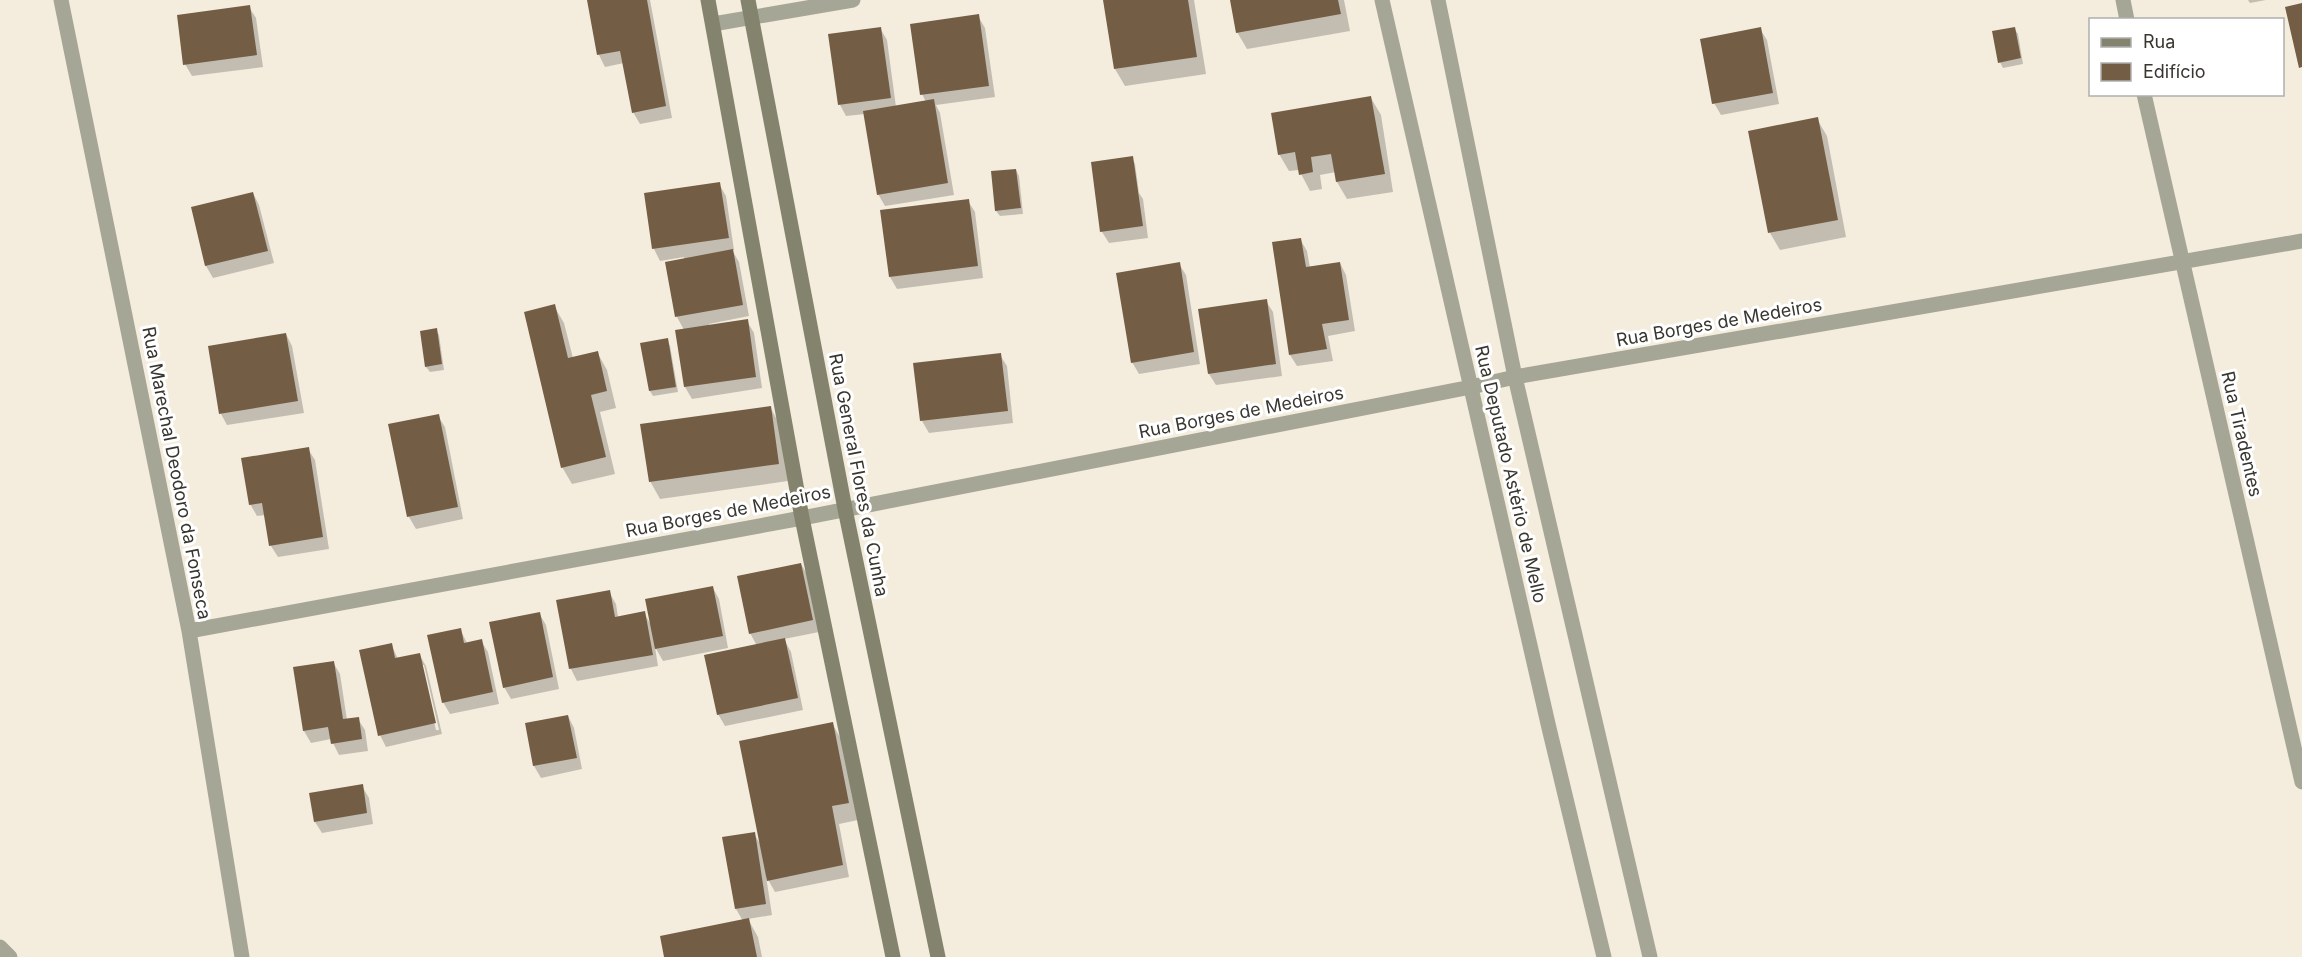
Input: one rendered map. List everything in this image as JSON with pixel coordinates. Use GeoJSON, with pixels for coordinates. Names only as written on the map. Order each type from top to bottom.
{"type":"FeatureCollection","features":[{"type":"Feature","properties":{"kind":"street","name":"Rua Marechal Deodoro da Fonseca"},"geometry":{"type":"LineString","coordinates":[[61,0],[189,631],[242,957]]}},
{"type":"Feature","properties":{"kind":"street"},"geometry":{"type":"LineString","coordinates":[[708,0],[802,518],[893,957]]}},
{"type":"Feature","properties":{"kind":"street","name":"Rua General Flores da Cunha"},"geometry":{"type":"LineString","coordinates":[[748,0],[845,509],[938,957]]}},
{"type":"Feature","properties":{"kind":"street"},"geometry":{"type":"LineString","coordinates":[[713,24],[853,0]]}},
{"type":"Feature","properties":{"kind":"street","name":"Rua Deputado Astério de Mello"},"geometry":{"type":"LineString","coordinates":[[1382,0],[1604,957]]}},
{"type":"Feature","properties":{"kind":"street","name":"Rua Deputado Astério de Mello"},"geometry":{"type":"LineString","coordinates":[[1438,0],[1515,377],[1650,957]]}},
{"type":"Feature","properties":{"kind":"street"},"geometry":{"type":"LineString","coordinates":[[2123,0],[2127,18]]}},
{"type":"Feature","properties":{"kind":"street","name":"Rua Tiradentes"},"geometry":{"type":"LineString","coordinates":[[2144,96],[2302,782]]}},
{"type":"Feature","properties":{"kind":"street","name":"Rua Borges de Medeiros"},"geometry":{"type":"LineString","coordinates":[[189,631],[802,518],[1515,377],[2302,242]]}},
{"type":"Feature","properties":{"kind":"street"},"geometry":{"type":"LineString","coordinates":[[0,947],[10,957]]}},
{"type":"Feature","properties":{"kind":"building"},"geometry":{"type":"Polygon","coordinates":[[[587,0],[647,0],[666,106],[632,113],[620,51],[597,55],[587,0]]]}},
{"type":"Feature","properties":{"kind":"building"},"geometry":{"type":"Polygon","coordinates":[[[1103,0],[1188,0],[1197,57],[1114,69],[1103,0]]]}},
{"type":"Feature","properties":{"kind":"building"},"geometry":{"type":"Polygon","coordinates":[[[1230,0],[1338,0],[1341,14],[1236,33],[1230,0]]]}},
{"type":"Feature","properties":{"kind":"building"},"geometry":{"type":"Polygon","coordinates":[[[2302,3],[2302,67],[2299,68],[2285,7],[2302,3]]]}},
{"type":"Feature","properties":{"kind":"building"},"geometry":{"type":"Polygon","coordinates":[[[250,5],[257,55],[183,65],[177,15],[250,5]]]}},
{"type":"Feature","properties":{"kind":"building"},"geometry":{"type":"Polygon","coordinates":[[[979,14],[989,86],[920,95],[910,24],[979,14]]]}},
{"type":"Feature","properties":{"kind":"building"},"geometry":{"type":"Polygon","coordinates":[[[881,27],[891,98],[838,105],[828,34],[881,27]]]}},
{"type":"Feature","properties":{"kind":"building"},"geometry":{"type":"Polygon","coordinates":[[[1761,27],[1773,93],[1712,104],[1700,39],[1761,27]]]}},
{"type":"Feature","properties":{"kind":"building"},"geometry":{"type":"Polygon","coordinates":[[[2015,27],[2021,58],[1998,63],[1992,31],[2015,27]]]}},
{"type":"Feature","properties":{"kind":"building"},"geometry":{"type":"Polygon","coordinates":[[[1371,96],[1385,174],[1336,182],[1331,154],[1311,157],[1313,172],[1299,175],[1295,152],[1278,155],[1271,113],[1371,96]]]}},
{"type":"Feature","properties":{"kind":"building"},"geometry":{"type":"Polygon","coordinates":[[[934,99],[948,183],[877,195],[863,111],[934,99]]]}},
{"type":"Feature","properties":{"kind":"building"},"geometry":{"type":"Polygon","coordinates":[[[1818,117],[1838,220],[1768,233],[1748,131],[1818,117]]]}},
{"type":"Feature","properties":{"kind":"building"},"geometry":{"type":"Polygon","coordinates":[[[1133,156],[1143,226],[1100,232],[1091,162],[1133,156]]]}},
{"type":"Feature","properties":{"kind":"building"},"geometry":{"type":"Polygon","coordinates":[[[1016,169],[1021,208],[995,211],[991,171],[1016,169]]]}},
{"type":"Feature","properties":{"kind":"building"},"geometry":{"type":"Polygon","coordinates":[[[720,182],[729,238],[652,249],[644,193],[720,182]]]}},
{"type":"Feature","properties":{"kind":"building"},"geometry":{"type":"Polygon","coordinates":[[[253,192],[268,251],[205,266],[191,207],[253,192]]]}},
{"type":"Feature","properties":{"kind":"building"},"geometry":{"type":"Polygon","coordinates":[[[969,199],[978,266],[889,277],[880,210],[969,199]]]}},
{"type":"Feature","properties":{"kind":"building"},"geometry":{"type":"Polygon","coordinates":[[[1301,238],[1306,267],[1340,262],[1349,320],[1322,324],[1327,349],[1289,355],[1272,242],[1301,238]]]}},
{"type":"Feature","properties":{"kind":"building"},"geometry":{"type":"Polygon","coordinates":[[[733,249],[743,305],[675,317],[665,262],[733,249]]]}},
{"type":"Feature","properties":{"kind":"building"},"geometry":{"type":"Polygon","coordinates":[[[1180,262],[1194,352],[1131,363],[1116,273],[1180,262]]]}},
{"type":"Feature","properties":{"kind":"building"},"geometry":{"type":"Polygon","coordinates":[[[1267,299],[1276,364],[1208,374],[1198,309],[1267,299]]]}},
{"type":"Feature","properties":{"kind":"building"},"geometry":{"type":"Polygon","coordinates":[[[555,304],[568,358],[598,351],[607,391],[591,395],[606,457],[561,468],[524,312],[555,304]]]}},
{"type":"Feature","properties":{"kind":"building"},"geometry":{"type":"Polygon","coordinates":[[[748,319],[756,377],[684,387],[675,330],[748,319]]]}},
{"type":"Feature","properties":{"kind":"building"},"geometry":{"type":"Polygon","coordinates":[[[437,328],[442,364],[425,367],[420,331],[437,328]]]}},
{"type":"Feature","properties":{"kind":"building"},"geometry":{"type":"Polygon","coordinates":[[[286,333],[298,401],[219,414],[208,346],[286,333]]]}},
{"type":"Feature","properties":{"kind":"building"},"geometry":{"type":"Polygon","coordinates":[[[668,338],[676,387],[649,391],[640,343],[668,338]]]}},
{"type":"Feature","properties":{"kind":"building"},"geometry":{"type":"Polygon","coordinates":[[[1001,353],[1008,411],[920,421],[913,363],[1001,353]]]}},
{"type":"Feature","properties":{"kind":"building"},"geometry":{"type":"Polygon","coordinates":[[[771,406],[779,464],[649,482],[640,424],[771,406]]]}},
{"type":"Feature","properties":{"kind":"building"},"geometry":{"type":"Polygon","coordinates":[[[439,414],[458,507],[407,517],[388,424],[439,414]]]}},
{"type":"Feature","properties":{"kind":"building"},"geometry":{"type":"Polygon","coordinates":[[[309,447],[323,537],[269,546],[262,503],[249,505],[241,458],[309,447]]]}},
{"type":"Feature","properties":{"kind":"building"},"geometry":{"type":"Polygon","coordinates":[[[801,563],[813,620],[749,634],[737,576],[801,563]]]}},
{"type":"Feature","properties":{"kind":"building"},"geometry":{"type":"Polygon","coordinates":[[[713,586],[723,636],[655,649],[645,599],[713,586]]]}},
{"type":"Feature","properties":{"kind":"building"},"geometry":{"type":"Polygon","coordinates":[[[610,590],[615,617],[645,611],[653,655],[569,669],[556,600],[610,590]]]}},
{"type":"Feature","properties":{"kind":"building"},"geometry":{"type":"Polygon","coordinates":[[[540,612],[553,677],[503,688],[489,622],[540,612]]]}},
{"type":"Feature","properties":{"kind":"building"},"geometry":{"type":"Polygon","coordinates":[[[461,628],[464,643],[482,639],[493,692],[442,703],[427,635],[461,628]]]}},
{"type":"Feature","properties":{"kind":"building"},"geometry":{"type":"Polygon","coordinates":[[[785,638],[798,698],[717,715],[704,655],[785,638]]]}},
{"type":"Feature","properties":{"kind":"building"},"geometry":{"type":"Polygon","coordinates":[[[392,643],[395,658],[420,653],[436,723],[378,736],[359,650],[392,643]]]}},
{"type":"Feature","properties":{"kind":"building"},"geometry":{"type":"Polygon","coordinates":[[[334,661],[343,719],[359,717],[362,739],[331,744],[328,727],[303,731],[293,667],[334,661]]]}},
{"type":"Feature","properties":{"kind":"building"},"geometry":{"type":"Polygon","coordinates":[[[568,715],[577,758],[533,766],[525,723],[568,715]]]}},
{"type":"Feature","properties":{"kind":"building"},"geometry":{"type":"Polygon","coordinates":[[[833,722],[849,803],[832,806],[843,865],[767,881],[739,741],[833,722]]]}},
{"type":"Feature","properties":{"kind":"building"},"geometry":{"type":"Polygon","coordinates":[[[363,784],[367,813],[314,822],[309,793],[363,784]]]}},
{"type":"Feature","properties":{"kind":"building"},"geometry":{"type":"Polygon","coordinates":[[[755,832],[766,904],[735,909],[722,837],[755,832]]]}},
{"type":"Feature","properties":{"kind":"building"},"geometry":{"type":"Polygon","coordinates":[[[749,918],[757,957],[664,957],[660,936],[749,918]]]}}]}
